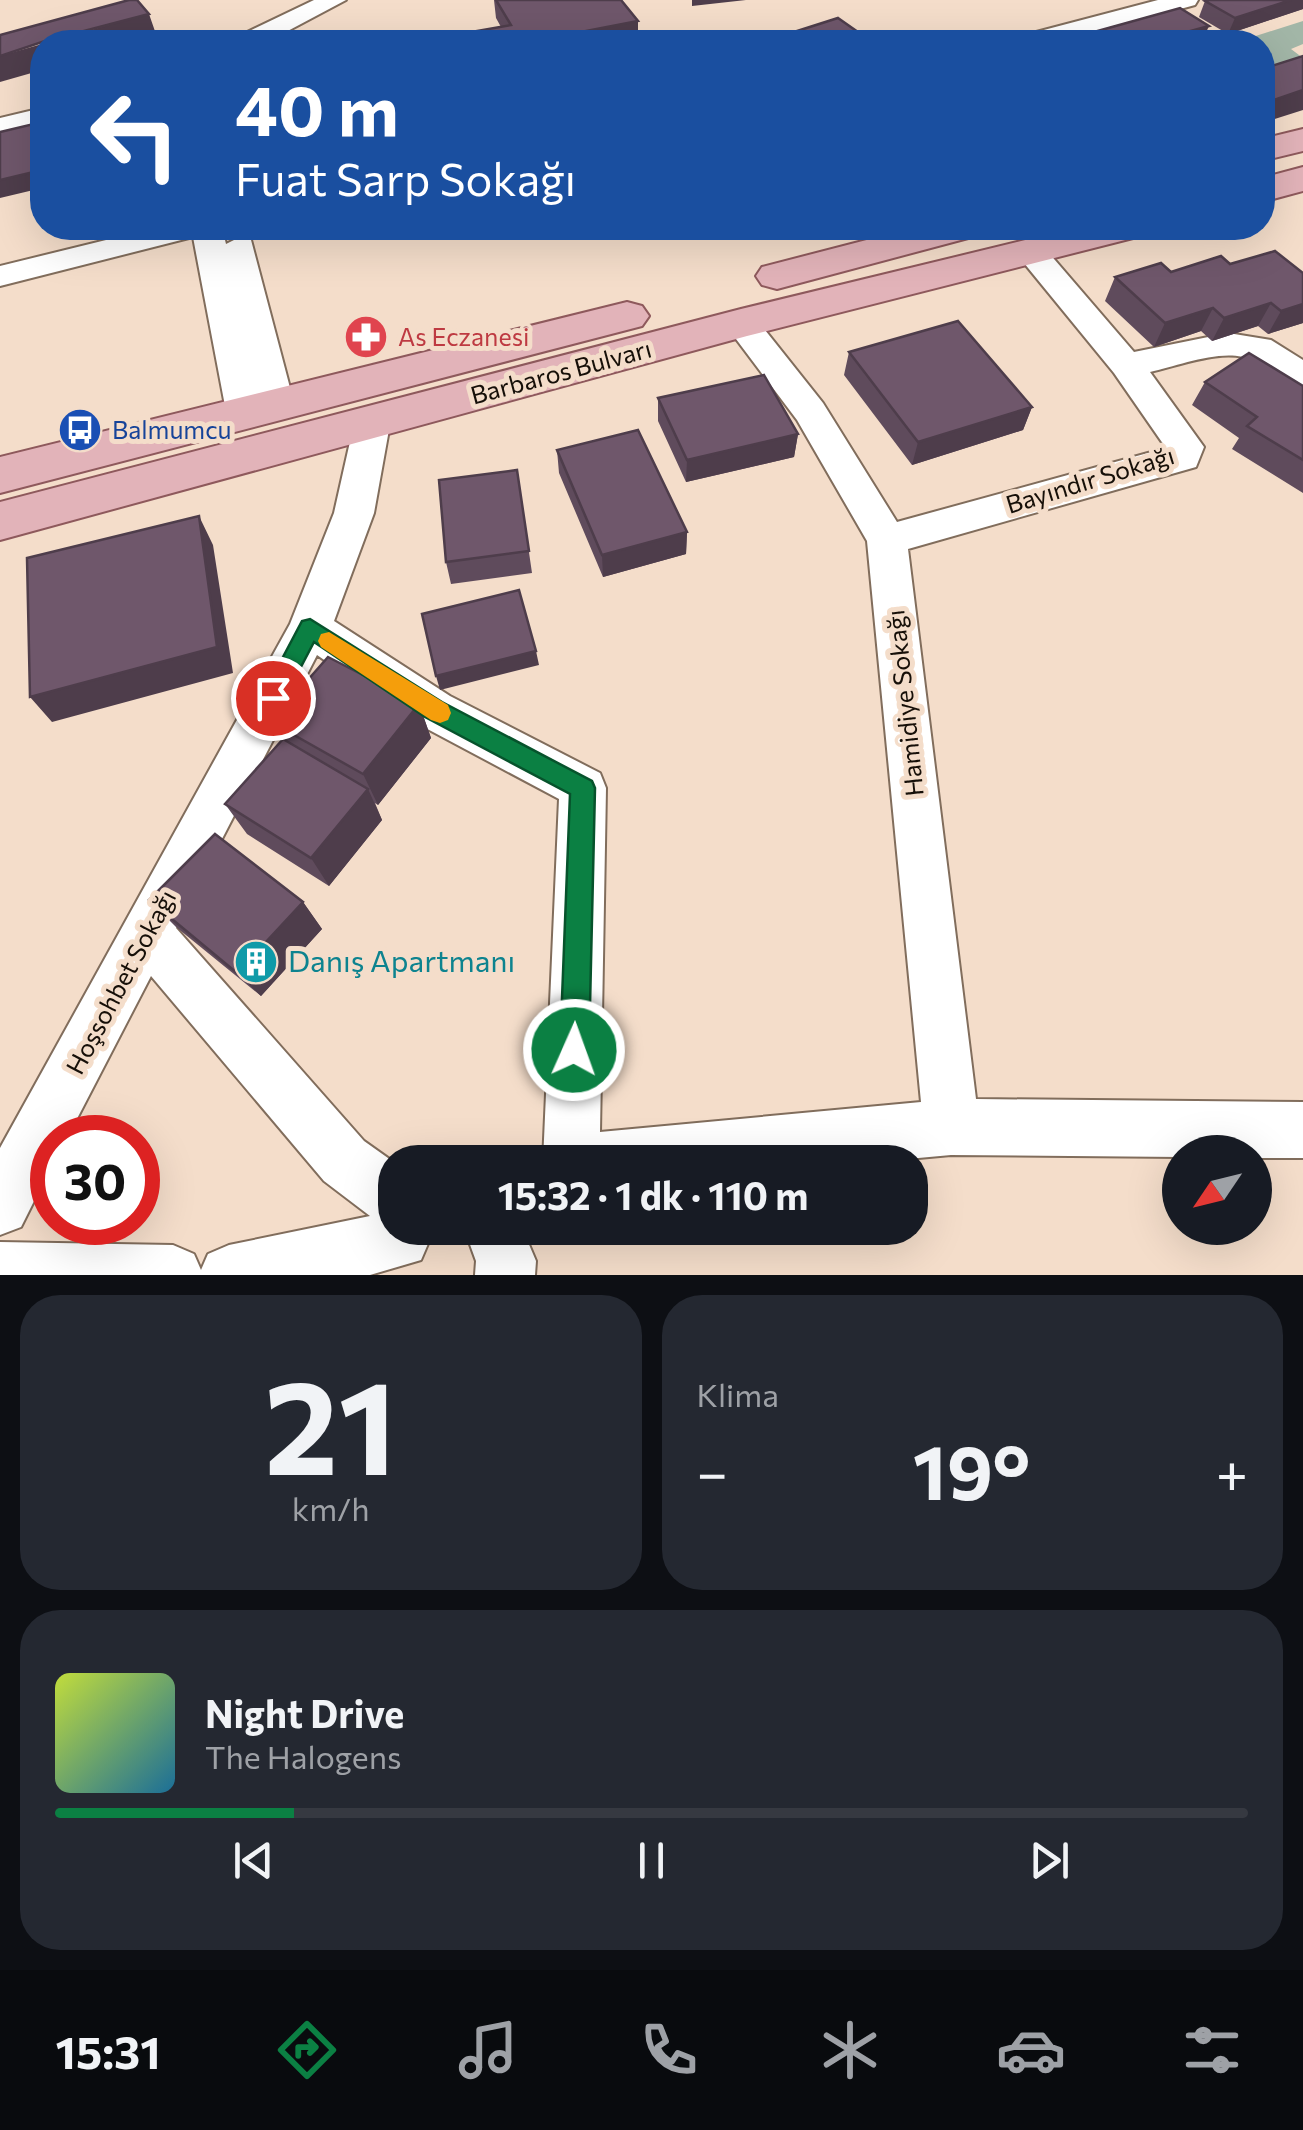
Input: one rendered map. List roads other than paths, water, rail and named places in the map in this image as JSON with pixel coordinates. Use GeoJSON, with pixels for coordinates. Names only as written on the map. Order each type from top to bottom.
{"type":"FeatureCollection","features":[{"type":"Feature","properties":{"kind":"main road"},"geometry":{"type":"LineString","coordinates":[[1275,147],[1303,140]]}},
{"type":"Feature","properties":{"kind":"main road"},"geometry":{"type":"LineString","coordinates":[[1275,187],[1303,179]]}},
{"type":"Feature","properties":{"kind":"main road","name":"Barbaros Bulvarı"},"geometry":{"type":"LineString","coordinates":[[0,475],[913,240]]}},
{"type":"Feature","properties":{"kind":"main road","name":"Barbaros Bulvarı"},"geometry":{"type":"LineString","coordinates":[[0,521],[741,323],[1077,240]]}},
{"type":"Feature","properties":{"kind":"main road"},"geometry":{"type":"LineString","coordinates":[[372,424],[373,409],[389,396],[502,360],[566,332]]}},
{"type":"Feature","properties":{"kind":"street"},"geometry":{"type":"LineString","coordinates":[[272,30],[333,0]]}},
{"type":"Feature","properties":{"kind":"street"},"geometry":{"type":"LineString","coordinates":[[1073,30],[1178,1]]}},
{"type":"Feature","properties":{"kind":"street"},"geometry":{"type":"LineString","coordinates":[[0,126],[30,119]]}},
{"type":"Feature","properties":{"kind":"street"},"geometry":{"type":"LineString","coordinates":[[0,276],[144,240]]}},
{"type":"Feature","properties":{"kind":"street"},"geometry":{"type":"LineString","coordinates":[[212,240],[244,318]]}},
{"type":"Feature","properties":{"kind":"street"},"geometry":{"type":"LineString","coordinates":[[235,240],[260,407]]}},
{"type":"Feature","properties":{"kind":"street"},"geometry":{"type":"LineString","coordinates":[[1031,252],[1126,365],[1228,344],[1259,348],[1303,377]]}},
{"type":"Feature","properties":{"kind":"street","name":"Hamidiye Sokağı"},"geometry":{"type":"LineString","coordinates":[[741,323],[810,412],[887,540],[951,1127]]}},
{"type":"Feature","properties":{"kind":"street","name":"Bayındır Sokağı"},"geometry":{"type":"LineString","coordinates":[[887,540],[1183,457],[1185,447],[1126,365]]}},
{"type":"Feature","properties":{"kind":"street","name":"Hoşsohbet Sokağı"},"geometry":{"type":"LineString","coordinates":[[0,1206],[310,628],[354,513],[372,424]]}},
{"type":"Feature","properties":{"kind":"street"},"geometry":{"type":"LineString","coordinates":[[310,628],[434,710],[583,788],[572,1145]]}},
{"type":"Feature","properties":{"kind":"street"},"geometry":{"type":"LineString","coordinates":[[148,934],[344,1161],[378,1208]]}},
{"type":"Feature","properties":{"kind":"street"},"geometry":{"type":"LineString","coordinates":[[764,1145],[951,1127],[1303,1130]]}},
{"type":"Feature","properties":{"kind":"street"},"geometry":{"type":"LineString","coordinates":[[229,1275],[378,1240]]}},
{"type":"Feature","properties":{"kind":"street"},"geometry":{"type":"LineString","coordinates":[[500,1245],[506,1262],[505,1275]]}},
{"type":"Feature","properties":{"kind":"street"},"geometry":{"type":"LineString","coordinates":[[0,1272],[174,1275]]}},
{"type":"Feature","properties":{"kind":"place","name":"As Eczanesi"},"geometry":{"type":"Point","coordinates":[366,337]}},
{"type":"Feature","properties":{"kind":"place","name":"Balmumcu"},"geometry":{"type":"Point","coordinates":[80,430]}},
{"type":"Feature","properties":{"kind":"place","name":"Danış Apartmanı"},"geometry":{"type":"Point","coordinates":[256,962]}}]}
